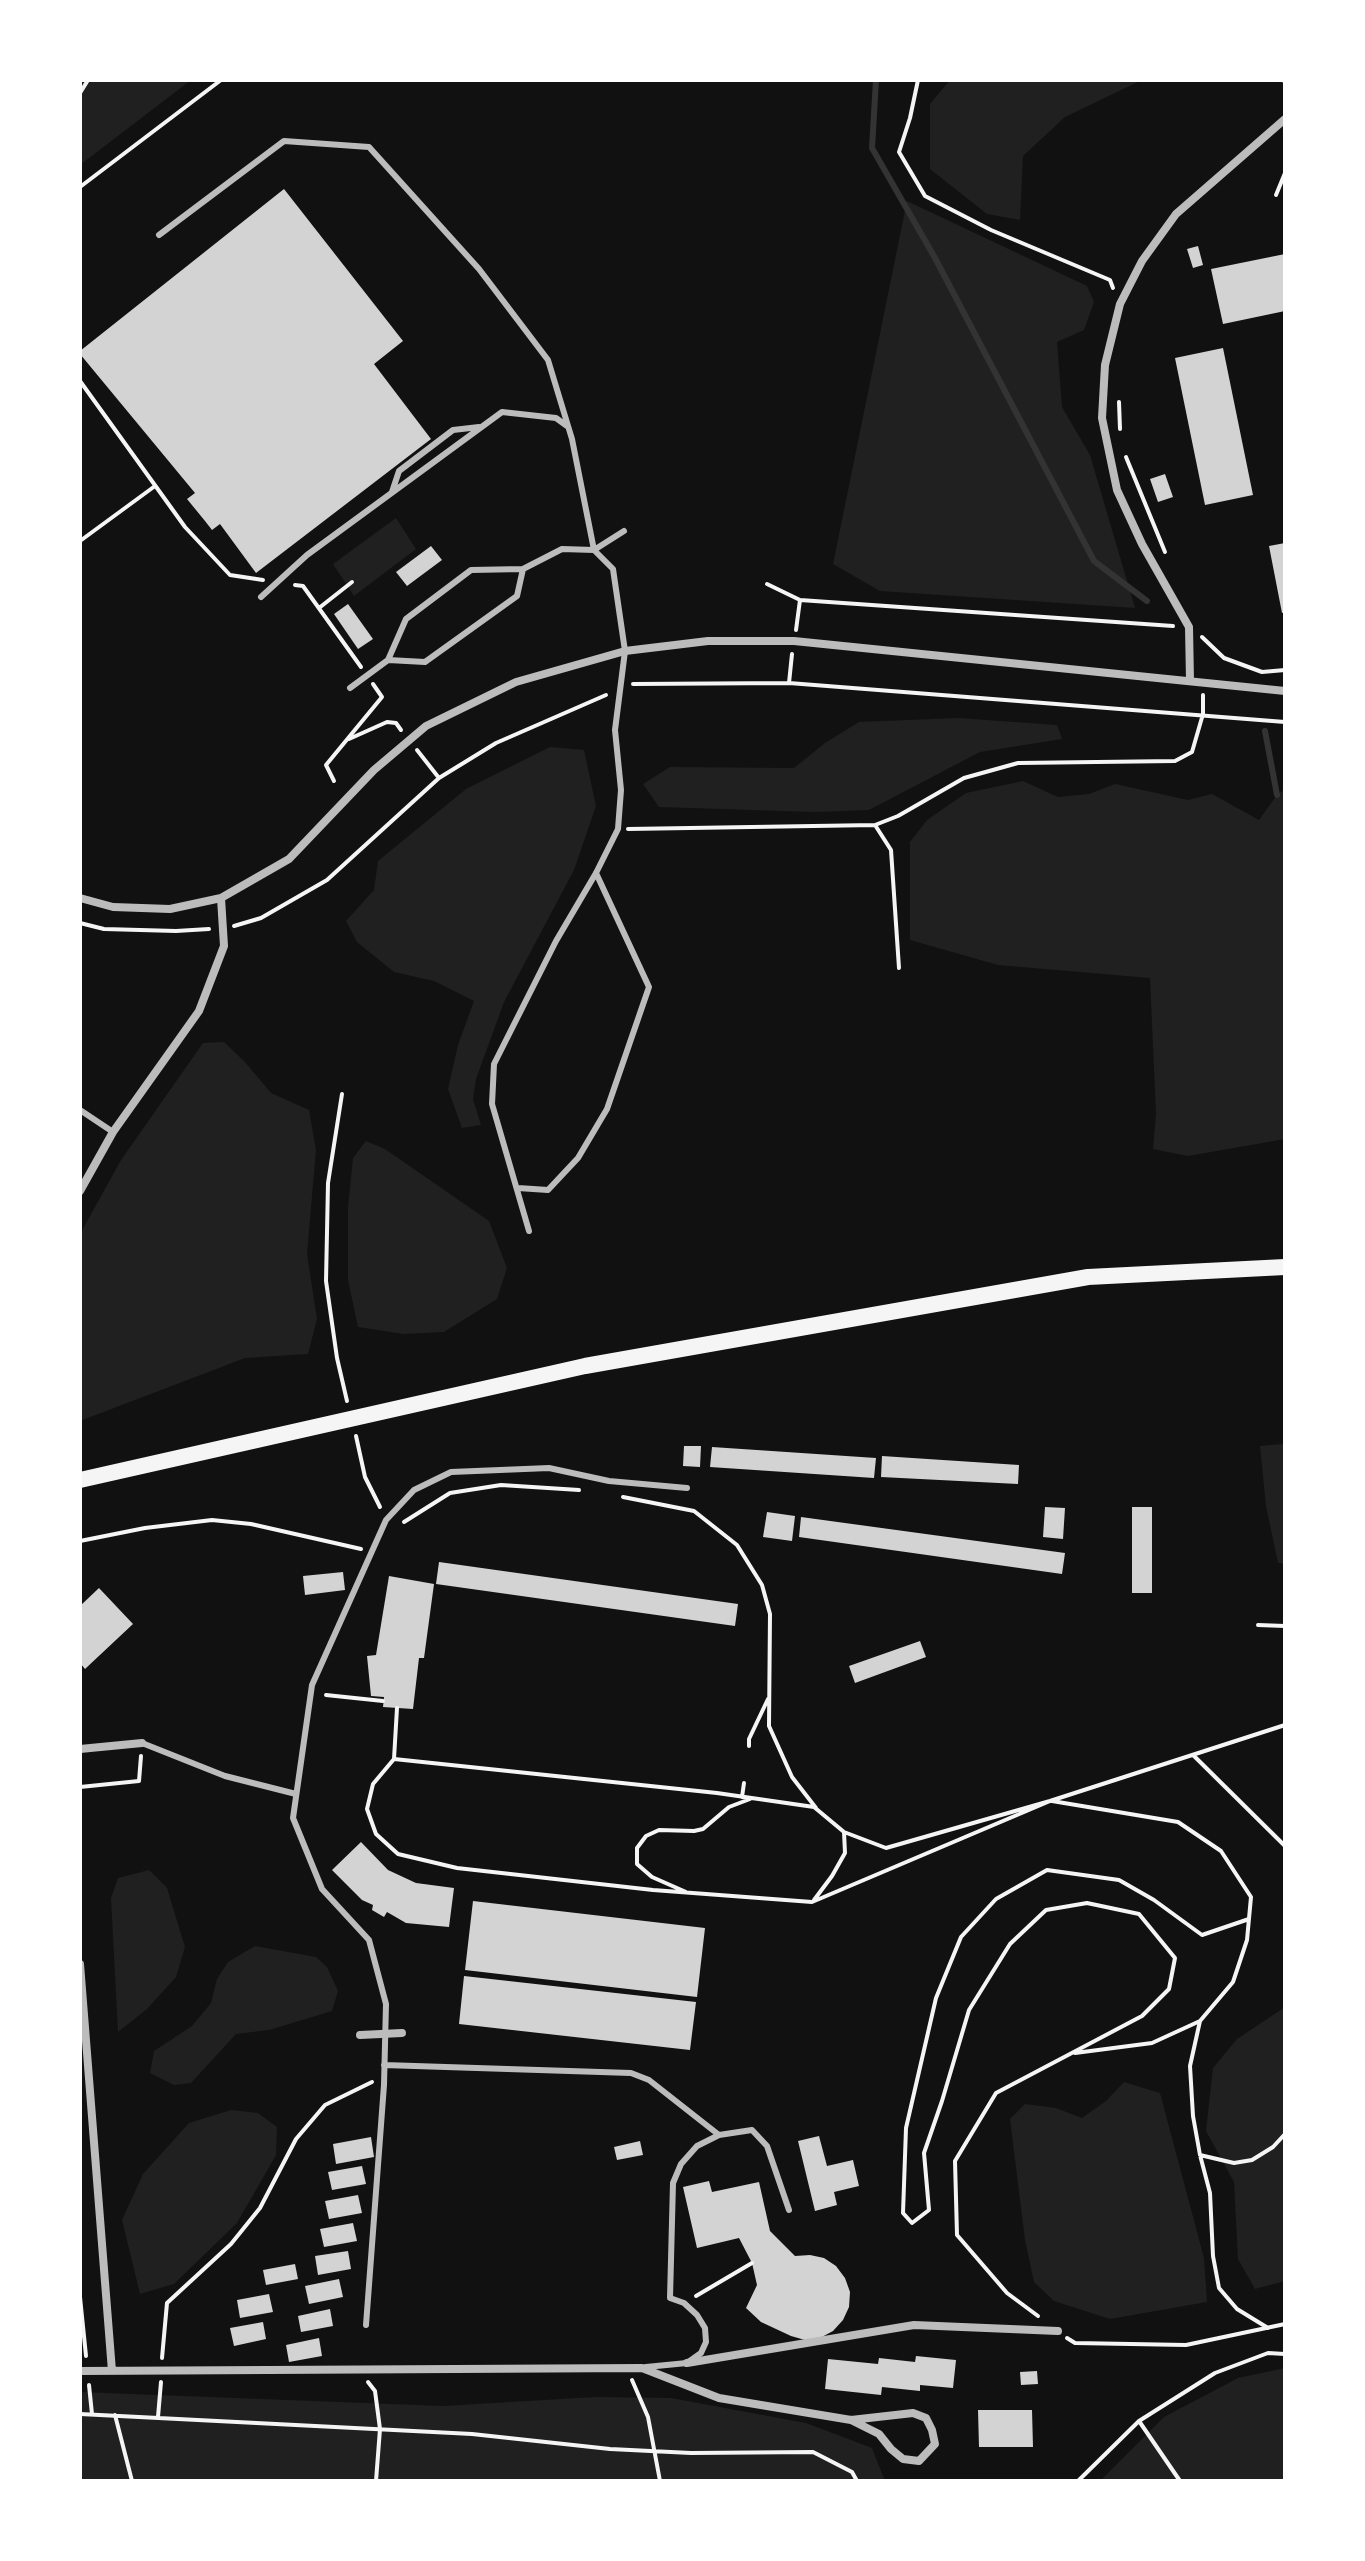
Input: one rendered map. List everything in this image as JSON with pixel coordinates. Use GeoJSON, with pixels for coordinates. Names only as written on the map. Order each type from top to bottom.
{"type":"FeatureCollection","features":[{"type":"Feature","properties":{"kind":"main road"},"geometry":{"type":"LineString","coordinates":[[80,1480],[585,1366],[1088,1277],[1285,1267]]}},
{"type":"Feature","properties":{"kind":"street"},"geometry":{"type":"LineString","coordinates":[[1190,681],[1191,628],[1117,490],[1102,418],[1105,365],[1120,304],[1142,261],[1176,214],[1285,119]]}},
{"type":"Feature","properties":{"kind":"street"},"geometry":{"type":"LineString","coordinates":[[80,898],[113,907],[170,909],[221,898],[289,859],[374,770],[426,726],[516,682],[625,651],[708,641],[794,641],[1285,691]]}},
{"type":"Feature","properties":{"kind":"street"},"geometry":{"type":"LineString","coordinates":[[80,1191],[113,1132],[199,1011],[224,946],[221,898]]}},
{"type":"Feature","properties":{"kind":"street"},"geometry":{"type":"LineString","coordinates":[[80,1749],[142,1743]]}},
{"type":"Feature","properties":{"kind":"street"},"geometry":{"type":"LineString","coordinates":[[80,1964],[112,2371]]}},
{"type":"Feature","properties":{"kind":"street"},"geometry":{"type":"LineString","coordinates":[[360,2035],[402,2033]]}},
{"type":"Feature","properties":{"kind":"street"},"geometry":{"type":"LineString","coordinates":[[687,2363],[914,2325],[1058,2331]]}},
{"type":"Feature","properties":{"kind":"street"},"geometry":{"type":"LineString","coordinates":[[80,2371],[642,2368],[719,2398],[851,2420],[913,2413],[926,2418],[935,2444],[919,2461],[903,2459],[879,2434],[851,2420]]}},
{"type":"Feature","properties":{"kind":"lane"},"geometry":{"type":"LineString","coordinates":[[159,235],[284,141],[369,147],[479,269],[548,360],[568,426],[594,550],[613,569],[625,651],[615,730],[621,790],[618,829],[556,941],[494,1064],[492,1104],[529,1231]]}},
{"type":"Feature","properties":{"kind":"lane"},"geometry":{"type":"LineString","coordinates":[[261,597],[307,555],[502,412],[556,418],[568,426]]}},
{"type":"Feature","properties":{"kind":"lane"},"geometry":{"type":"LineString","coordinates":[[392,492],[399,471],[453,430],[481,427]]}},
{"type":"Feature","properties":{"kind":"lane"},"geometry":{"type":"LineString","coordinates":[[350,688],[388,660],[406,619],[471,570],[523,569],[562,549],[594,550],[624,531]]}},
{"type":"Feature","properties":{"kind":"lane"},"geometry":{"type":"LineString","coordinates":[[388,660],[425,662],[517,596],[523,569]]}},
{"type":"Feature","properties":{"kind":"lane"},"geometry":{"type":"LineString","coordinates":[[518,1188],[548,1190],[578,1158],[607,1109],[649,987],[596,873]]}},
{"type":"Feature","properties":{"kind":"lane"},"geometry":{"type":"LineString","coordinates":[[80,1110],[113,1132]]}},
{"type":"Feature","properties":{"kind":"lane"},"geometry":{"type":"LineString","coordinates":[[366,2325],[386,2004],[369,1940],[322,1889],[293,1818],[312,1685],[386,1520],[414,1490],[451,1472],[549,1468],[609,1481],[687,1488]]}},
{"type":"Feature","properties":{"kind":"lane"},"geometry":{"type":"LineString","coordinates":[[142,1743],[225,1776],[296,1794]]}},
{"type":"Feature","properties":{"kind":"lane"},"geometry":{"type":"LineString","coordinates":[[384,2065],[631,2073],[649,2080],[719,2135]]}},
{"type":"Feature","properties":{"kind":"lane"},"geometry":{"type":"LineString","coordinates":[[642,2368],[687,2363],[701,2353],[706,2342],[705,2328],[697,2315],[684,2303],[670,2298],[673,2183],[681,2164],[697,2146],[719,2135],[752,2130],[767,2146],[789,2210]]}},
{"type":"Feature","properties":{"kind":"path"},"geometry":{"type":"LineString","coordinates":[[80,93],[88,80]]}},
{"type":"Feature","properties":{"kind":"path"},"geometry":{"type":"LineString","coordinates":[[80,187],[221,80]]}},
{"type":"Feature","properties":{"kind":"path"},"geometry":{"type":"LineString","coordinates":[[918,80],[899,152],[925,196],[991,230],[1110,280],[1120,304]]}},
{"type":"Feature","properties":{"kind":"path"},"geometry":{"type":"LineString","coordinates":[[1276,195],[1285,173]]}},
{"type":"Feature","properties":{"kind":"path"},"geometry":{"type":"LineString","coordinates":[[80,381],[155,486],[80,541]]}},
{"type":"Feature","properties":{"kind":"path"},"geometry":{"type":"LineString","coordinates":[[1119,400],[1120,429]]}},
{"type":"Feature","properties":{"kind":"path"},"geometry":{"type":"LineString","coordinates":[[1121,444],[1167,556]]}},
{"type":"Feature","properties":{"kind":"path"},"geometry":{"type":"LineString","coordinates":[[319,608],[352,582]]}},
{"type":"Feature","properties":{"kind":"path"},"geometry":{"type":"LineString","coordinates":[[767,584],[800,600],[1191,628],[1224,658],[1262,672],[1285,670]]}},
{"type":"Feature","properties":{"kind":"path"},"geometry":{"type":"LineString","coordinates":[[1191,628],[1201,649]]}},
{"type":"Feature","properties":{"kind":"path"},"geometry":{"type":"LineString","coordinates":[[334,781],[326,765],[382,697],[367,675]]}},
{"type":"Feature","properties":{"kind":"path"},"geometry":{"type":"LineString","coordinates":[[618,829],[875,825],[898,816],[964,778],[1018,763],[1175,761],[1192,752],[1203,714],[1202,682]]}},
{"type":"Feature","properties":{"kind":"path"},"geometry":{"type":"LineString","coordinates":[[80,923],[104,929],[176,931],[224,928],[261,918],[327,880],[439,778],[496,743],[631,684],[789,683],[1285,722]]}},
{"type":"Feature","properties":{"kind":"path"},"geometry":{"type":"LineString","coordinates":[[875,825],[891,850],[899,968]]}},
{"type":"Feature","properties":{"kind":"path"},"geometry":{"type":"LineString","coordinates":[[337,1358],[326,1267],[328,1183],[342,1094]]}},
{"type":"Feature","properties":{"kind":"path"},"geometry":{"type":"LineString","coordinates":[[365,1477],[392,1529],[450,1493],[501,1485],[585,1490]]}},
{"type":"Feature","properties":{"kind":"path"},"geometry":{"type":"LineString","coordinates":[[616,1496],[694,1511],[737,1545],[762,1585],[770,1614],[769,1726],[792,1777],[817,1809],[844,1832],[886,1848],[1050,1801],[1285,1725]]}},
{"type":"Feature","properties":{"kind":"path"},"geometry":{"type":"LineString","coordinates":[[80,1541],[145,1528],[212,1520],[251,1524],[372,1551]]}},
{"type":"Feature","properties":{"kind":"path"},"geometry":{"type":"LineString","coordinates":[[1258,1625],[1285,1626]]}},
{"type":"Feature","properties":{"kind":"path"},"geometry":{"type":"LineString","coordinates":[[326,1695],[383,1701]]}},
{"type":"Feature","properties":{"kind":"path"},"geometry":{"type":"LineString","coordinates":[[749,1746],[749,1739],[769,1696]]}},
{"type":"Feature","properties":{"kind":"path"},"geometry":{"type":"LineString","coordinates":[[397,1708],[394,1759],[373,1784],[367,1809],[376,1834],[398,1854],[457,1868],[690,1893],[812,1902],[1050,1801],[1178,1822],[1221,1851],[1251,1897],[1247,1940],[1233,1982],[1200,2021],[1152,2043],[1069,2053]]}},
{"type":"Feature","properties":{"kind":"path"},"geometry":{"type":"LineString","coordinates":[[80,1787],[139,1781],[142,1743]]}},
{"type":"Feature","properties":{"kind":"path"},"geometry":{"type":"LineString","coordinates":[[1193,1755],[1285,1846]]}},
{"type":"Feature","properties":{"kind":"path"},"geometry":{"type":"LineString","coordinates":[[394,1759],[752,1798],[817,1809]]}},
{"type":"Feature","properties":{"kind":"path"},"geometry":{"type":"LineString","coordinates":[[742,1797],[744,1783]]}},
{"type":"Feature","properties":{"kind":"path"},"geometry":{"type":"LineString","coordinates":[[690,1893],[652,1877],[637,1864],[637,1848],[646,1836],[659,1830],[703,1829],[729,1807],[752,1798]]}},
{"type":"Feature","properties":{"kind":"path"},"geometry":{"type":"LineString","coordinates":[[812,1902],[845,1853],[844,1832]]}},
{"type":"Feature","properties":{"kind":"path"},"geometry":{"type":"LineString","coordinates":[[1249,1919],[1202,1935],[1154,1900],[1119,1880],[1047,1870],[996,1899],[961,1937],[936,1998],[906,2128],[903,2213],[912,2223],[929,2210],[924,2153],[969,2010],[1010,1944],[1046,1910],[1087,1903],[1139,1914],[1175,1958],[1169,1989],[1142,2016],[996,2093],[955,2161],[957,2235],[1007,2293],[1075,2343],[1186,2345],[1285,2324]]}},
{"type":"Feature","properties":{"kind":"path"},"geometry":{"type":"LineString","coordinates":[[1200,2021],[1190,2066],[1193,2116],[1210,2193],[1213,2256],[1219,2288],[1237,2309],[1270,2329]]}},
{"type":"Feature","properties":{"kind":"path"},"geometry":{"type":"LineString","coordinates":[[158,2417],[167,2303],[231,2244],[260,2208],[296,2139],[325,2105],[376,2080],[384,2065]]}},
{"type":"Feature","properties":{"kind":"path"},"geometry":{"type":"LineString","coordinates":[[1200,2155],[1234,2163],[1252,2160],[1273,2147],[1285,2134]]}},
{"type":"Feature","properties":{"kind":"path"},"geometry":{"type":"LineString","coordinates":[[684,2303],[752,2263]]}},
{"type":"Feature","properties":{"kind":"path"},"geometry":{"type":"LineString","coordinates":[[1078,2481],[1139,2421],[1215,2373],[1268,2353],[1285,2354]]}},
{"type":"Feature","properties":{"kind":"path"},"geometry":{"type":"LineString","coordinates":[[627,2368],[648,2417],[660,2481]]}},
{"type":"Feature","properties":{"kind":"path"},"geometry":{"type":"LineString","coordinates":[[359,2370],[375,2391],[380,2429],[376,2481]]}},
{"type":"Feature","properties":{"kind":"path"},"geometry":{"type":"LineString","coordinates":[[80,2414],[472,2434],[652,2451],[813,2452],[852,2472],[857,2481]]}},
{"type":"Feature","properties":{"kind":"path"},"geometry":{"type":"LineString","coordinates":[[115,2415],[132,2481]]}},
{"type":"Feature","properties":{"kind":"path"},"geometry":{"type":"LineString","coordinates":[[1139,2421],[1180,2481]]}},
{"type":"Feature","properties":{"kind":"shaded area"},"geometry":{"type":"Polygon","coordinates":[[[80,80],[191,80],[80,165],[80,80]]]}},
{"type":"Feature","properties":{"kind":"shaded area"},"geometry":{"type":"Polygon","coordinates":[[[950,80],[1142,80],[1065,117],[1023,156],[1020,220],[987,214],[930,169],[930,104],[950,80]]]}},
{"type":"Feature","properties":{"kind":"shaded area"},"geometry":{"type":"Polygon","coordinates":[[[907,201],[1087,286],[1094,302],[1084,330],[1057,342],[1062,407],[1090,455],[1135,608],[880,591],[833,564],[907,201]]]}},
{"type":"Feature","properties":{"kind":"shaded area"},"geometry":{"type":"Polygon","coordinates":[[[396,518],[416,549],[354,596],[333,564],[396,518]]]}},
{"type":"Feature","properties":{"kind":"shaded area"},"geometry":{"type":"Polygon","coordinates":[[[958,718],[1057,725],[1062,739],[980,752],[869,810],[815,812],[659,807],[643,784],[670,767],[794,768],[825,743],[859,722],[958,718]]]}},
{"type":"Feature","properties":{"kind":"shaded area"},"geometry":{"type":"Polygon","coordinates":[[[550,747],[584,750],[596,806],[574,870],[504,1002],[476,1079],[473,1099],[481,1125],[462,1128],[448,1089],[458,1045],[474,1001],[434,981],[394,972],[357,942],[346,921],[374,890],[378,861],[466,789],[550,747]]]}},
{"type":"Feature","properties":{"kind":"shaded area"},"geometry":{"type":"Polygon","coordinates":[[[1023,781],[1058,797],[1089,794],[1115,784],[1188,800],[1212,794],[1259,820],[1285,789],[1285,1139],[1188,1156],[1153,1149],[1156,1114],[1150,978],[998,965],[910,940],[910,842],[927,820],[966,793],[1023,781]]]}},
{"type":"Feature","properties":{"kind":"shaded area"},"geometry":{"type":"Polygon","coordinates":[[[224,1042],[271,1093],[309,1110],[316,1150],[307,1254],[317,1319],[308,1354],[245,1358],[80,1421],[80,1234],[121,1160],[203,1043],[224,1042]]]}},
{"type":"Feature","properties":{"kind":"shaded area"},"geometry":{"type":"Polygon","coordinates":[[[366,1141],[385,1149],[489,1221],[507,1268],[497,1299],[444,1332],[404,1334],[358,1327],[348,1280],[348,1207],[353,1158],[366,1141]]]}},
{"type":"Feature","properties":{"kind":"shaded area"},"geometry":{"type":"Polygon","coordinates":[[[1282,1444],[1285,1447],[1285,1564],[1278,1563],[1266,1506],[1260,1446],[1282,1444]]]}},
{"type":"Feature","properties":{"kind":"shaded area"},"geometry":{"type":"Polygon","coordinates":[[[149,1870],[167,1888],[185,1947],[176,1977],[147,2009],[118,2032],[111,1898],[118,1878],[149,1870]]]}},
{"type":"Feature","properties":{"kind":"shaded area"},"geometry":{"type":"Polygon","coordinates":[[[255,1946],[316,1957],[327,1967],[338,1991],[332,2011],[269,2030],[236,2034],[191,2083],[174,2085],[150,2073],[154,2051],[192,2026],[211,2003],[217,1979],[228,1962],[255,1946]]]}},
{"type":"Feature","properties":{"kind":"shaded area"},"geometry":{"type":"Polygon","coordinates":[[[1285,2009],[1285,2281],[1255,2289],[1238,2259],[1234,2182],[1206,2131],[1213,2068],[1237,2039],[1285,2009]]]}},
{"type":"Feature","properties":{"kind":"shaded area"},"geometry":{"type":"Polygon","coordinates":[[[1124,2082],[1160,2093],[1204,2258],[1207,2302],[1110,2319],[1054,2301],[1034,2282],[1025,2240],[1010,2119],[1025,2104],[1056,2108],[1082,2118],[1106,2101],[1124,2082]]]}},
{"type":"Feature","properties":{"kind":"shaded area"},"geometry":{"type":"Polygon","coordinates":[[[231,2110],[258,2113],[277,2127],[276,2155],[237,2223],[174,2284],[140,2294],[122,2220],[143,2174],[189,2123],[231,2110]]]}},
{"type":"Feature","properties":{"kind":"shaded area"},"geometry":{"type":"Polygon","coordinates":[[[1285,2368],[1285,2481],[1100,2481],[1164,2417],[1238,2378],[1285,2368]]]}},
{"type":"Feature","properties":{"kind":"shaded area"},"geometry":{"type":"Polygon","coordinates":[[[80,2392],[443,2406],[595,2397],[671,2398],[806,2423],[872,2448],[885,2481],[80,2481],[80,2392]]]}},
{"type":"Feature","properties":{"kind":"building"},"geometry":{"type":"Polygon","coordinates":[[[284,189],[403,341],[374,364],[431,439],[256,573],[220,524],[212,530],[187,499],[195,493],[80,351],[284,189]]]}},
{"type":"Feature","properties":{"kind":"building"},"geometry":{"type":"Polygon","coordinates":[[[1198,246],[1203,265],[1193,268],[1187,249],[1198,246]]]}},
{"type":"Feature","properties":{"kind":"building"},"geometry":{"type":"Polygon","coordinates":[[[1285,254],[1285,311],[1223,324],[1211,269],[1285,254]]]}},
{"type":"Feature","properties":{"kind":"building"},"geometry":{"type":"Polygon","coordinates":[[[1223,348],[1253,495],[1205,505],[1175,358],[1223,348]]]}},
{"type":"Feature","properties":{"kind":"building"},"geometry":{"type":"Polygon","coordinates":[[[1165,474],[1173,497],[1158,502],[1150,479],[1165,474]]]}},
{"type":"Feature","properties":{"kind":"building"},"geometry":{"type":"Polygon","coordinates":[[[1285,543],[1285,612],[1282,613],[1269,546],[1285,543]]]}},
{"type":"Feature","properties":{"kind":"building"},"geometry":{"type":"Polygon","coordinates":[[[431,546],[442,560],[407,586],[396,572],[431,546]]]}},
{"type":"Feature","properties":{"kind":"building"},"geometry":{"type":"Polygon","coordinates":[[[348,604],[373,639],[358,649],[334,614],[348,604]]]}},
{"type":"Feature","properties":{"kind":"building"},"geometry":{"type":"Polygon","coordinates":[[[684,1446],[701,1446],[700,1467],[683,1466],[684,1446]]]}},
{"type":"Feature","properties":{"kind":"building"},"geometry":{"type":"Polygon","coordinates":[[[712,1447],[876,1458],[874,1478],[710,1467],[712,1447]]]}},
{"type":"Feature","properties":{"kind":"building"},"geometry":{"type":"Polygon","coordinates":[[[882,1456],[1019,1465],[1018,1484],[881,1477],[882,1456]]]}},
{"type":"Feature","properties":{"kind":"building"},"geometry":{"type":"Polygon","coordinates":[[[1045,1507],[1065,1508],[1063,1539],[1043,1537],[1045,1507]]]}},
{"type":"Feature","properties":{"kind":"building"},"geometry":{"type":"Polygon","coordinates":[[[1132,1507],[1152,1507],[1152,1593],[1132,1593],[1132,1507]]]}},
{"type":"Feature","properties":{"kind":"building"},"geometry":{"type":"Polygon","coordinates":[[[767,1512],[795,1516],[792,1541],[763,1537],[767,1512]]]}},
{"type":"Feature","properties":{"kind":"building"},"geometry":{"type":"Polygon","coordinates":[[[801,1517],[1065,1553],[1062,1574],[799,1537],[801,1517]]]}},
{"type":"Feature","properties":{"kind":"building"},"geometry":{"type":"Polygon","coordinates":[[[439,1562],[738,1604],[735,1626],[436,1584],[439,1562]]]}},
{"type":"Feature","properties":{"kind":"building"},"geometry":{"type":"Polygon","coordinates":[[[343,1572],[345,1590],[305,1595],[303,1576],[343,1572]]]}},
{"type":"Feature","properties":{"kind":"building"},"geometry":{"type":"Polygon","coordinates":[[[389,1576],[434,1584],[424,1658],[419,1658],[413,1709],[383,1707],[384,1697],[371,1696],[367,1656],[376,1655],[389,1576]]]}},
{"type":"Feature","properties":{"kind":"building"},"geometry":{"type":"Polygon","coordinates":[[[99,1588],[133,1624],[85,1669],[80,1663],[80,1606],[99,1588]]]}},
{"type":"Feature","properties":{"kind":"building"},"geometry":{"type":"Polygon","coordinates":[[[920,1641],[926,1657],[855,1683],[849,1666],[920,1641]]]}},
{"type":"Feature","properties":{"kind":"building"},"geometry":{"type":"Polygon","coordinates":[[[361,1842],[388,1870],[416,1883],[454,1888],[449,1927],[406,1923],[387,1912],[384,1917],[372,1910],[373,1905],[362,1900],[332,1870],[361,1842]]]}},
{"type":"Feature","properties":{"kind":"building"},"geometry":{"type":"Polygon","coordinates":[[[473,1901],[705,1928],[697,1997],[465,1970],[473,1901]]]}},
{"type":"Feature","properties":{"kind":"building"},"geometry":{"type":"Polygon","coordinates":[[[464,1976],[696,2002],[690,2050],[459,2024],[464,1976]]]}},
{"type":"Feature","properties":{"kind":"building"},"geometry":{"type":"Polygon","coordinates":[[[819,2136],[827,2166],[853,2160],[859,2186],[834,2192],[837,2205],[815,2211],[798,2141],[819,2136]]]}},
{"type":"Feature","properties":{"kind":"building"},"geometry":{"type":"Polygon","coordinates":[[[371,2137],[374,2157],[336,2164],[333,2144],[371,2137]]]}},
{"type":"Feature","properties":{"kind":"building"},"geometry":{"type":"Polygon","coordinates":[[[640,2141],[643,2155],[617,2160],[614,2147],[640,2141]]]}},
{"type":"Feature","properties":{"kind":"building"},"geometry":{"type":"Polygon","coordinates":[[[362,2166],[366,2184],[332,2190],[328,2172],[362,2166]]]}},
{"type":"Feature","properties":{"kind":"building"},"geometry":{"type":"Polygon","coordinates":[[[709,2181],[712,2192],[759,2182],[770,2231],[795,2256],[824,2258],[836,2266],[850,2292],[849,2307],[833,2331],[820,2338],[805,2340],[761,2322],[746,2308],[757,2285],[752,2263],[739,2238],[697,2248],[683,2187],[709,2181]]]}},
{"type":"Feature","properties":{"kind":"building"},"geometry":{"type":"Polygon","coordinates":[[[358,2195],[362,2213],[329,2219],[325,2201],[358,2195]]]}},
{"type":"Feature","properties":{"kind":"building"},"geometry":{"type":"Polygon","coordinates":[[[353,2223],[357,2241],[324,2247],[320,2229],[353,2223]]]}},
{"type":"Feature","properties":{"kind":"building"},"geometry":{"type":"Polygon","coordinates":[[[348,2251],[351,2269],[318,2275],[315,2256],[348,2251]]]}},
{"type":"Feature","properties":{"kind":"building"},"geometry":{"type":"Polygon","coordinates":[[[295,2264],[298,2279],[266,2285],[263,2270],[295,2264]]]}},
{"type":"Feature","properties":{"kind":"building"},"geometry":{"type":"Polygon","coordinates":[[[339,2279],[343,2297],[309,2304],[305,2286],[339,2279]]]}},
{"type":"Feature","properties":{"kind":"building"},"geometry":{"type":"Polygon","coordinates":[[[269,2294],[273,2312],[240,2318],[237,2300],[269,2294]]]}},
{"type":"Feature","properties":{"kind":"building"},"geometry":{"type":"Polygon","coordinates":[[[330,2309],[333,2326],[301,2332],[298,2316],[330,2309]]]}},
{"type":"Feature","properties":{"kind":"building"},"geometry":{"type":"Polygon","coordinates":[[[263,2322],[266,2339],[234,2346],[230,2328],[263,2322]]]}},
{"type":"Feature","properties":{"kind":"building"},"geometry":{"type":"Polygon","coordinates":[[[319,2338],[322,2356],[289,2362],[286,2345],[319,2338]]]}},
{"type":"Feature","properties":{"kind":"building"},"geometry":{"type":"Polygon","coordinates":[[[916,2356],[956,2360],[953,2388],[920,2385],[920,2391],[882,2387],[881,2395],[825,2389],[828,2359],[878,2364],[879,2358],[915,2362],[916,2356]]]}},
{"type":"Feature","properties":{"kind":"building"},"geometry":{"type":"Polygon","coordinates":[[[1037,2371],[1038,2384],[1021,2385],[1020,2372],[1037,2371]]]}},
{"type":"Feature","properties":{"kind":"building"},"geometry":{"type":"Polygon","coordinates":[[[978,2410],[1032,2410],[1033,2447],[979,2447],[978,2410]]]}},
{"type":"Feature","properties":{"kind":"waterway"},"geometry":{"type":"LineString","coordinates":[[876,80],[872,148],[935,258],[1094,561],[1147,601]]}},
{"type":"Feature","properties":{"kind":"waterway"},"geometry":{"type":"LineString","coordinates":[[1265,731],[1277,795]]}}]}
